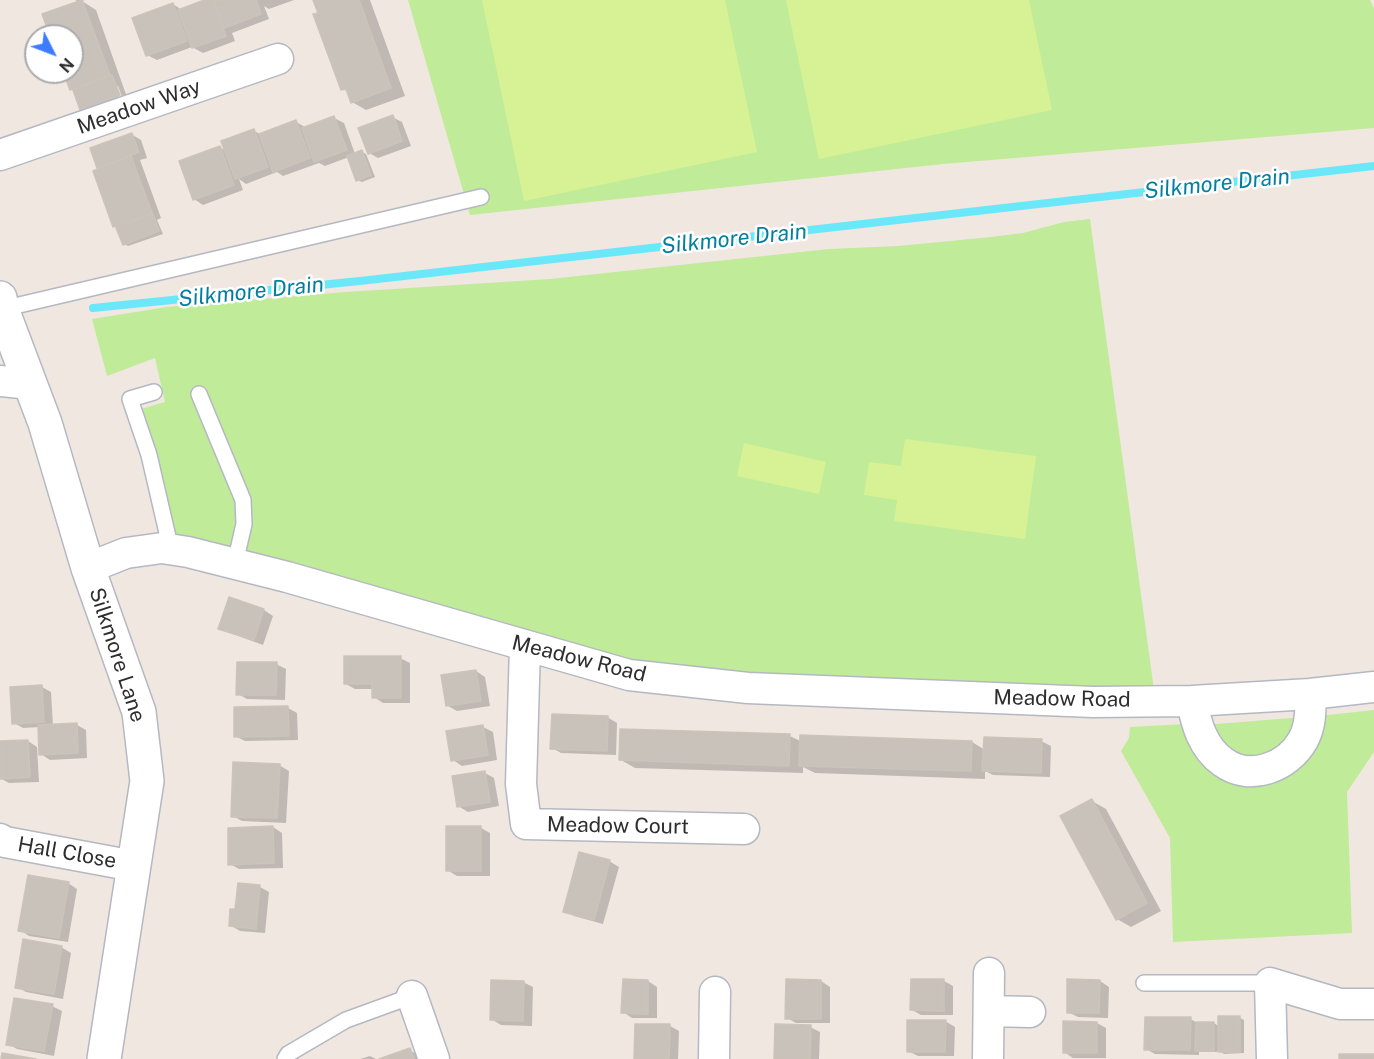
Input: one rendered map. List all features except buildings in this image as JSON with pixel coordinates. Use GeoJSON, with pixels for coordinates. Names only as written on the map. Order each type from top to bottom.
{"type":"FeatureCollection","features":[{"type":"Feature","properties":{"kind":"street","name":"Meadow Way"},"geometry":{"type":"LineString","coordinates":[[0,155],[278,59]]}},
{"type":"Feature","properties":{"kind":"street","name":"Silkmore Lane"},"geometry":{"type":"LineString","coordinates":[[1,304],[15,383],[45,423],[88,568],[139,712],[147,781],[104,1059]]}},
{"type":"Feature","properties":{"kind":"street","name":"Meadow Road"},"geometry":{"type":"LineString","coordinates":[[88,568],[126,554],[162,548],[235,563],[629,675],[748,688],[1093,702],[1192,701],[1310,694],[1374,687]]}},
{"type":"Feature","properties":{"kind":"street","name":"Meadow Court"},"geometry":{"type":"LineString","coordinates":[[525,646],[521,784],[526,824],[744,829]]}},
{"type":"Feature","properties":{"kind":"street"},"geometry":{"type":"LineString","coordinates":[[1192,701],[1201,736],[1212,751],[1223,762],[1247,771],[1278,766],[1295,751],[1304,739],[1309,723],[1310,694]]}},
{"type":"Feature","properties":{"kind":"street","name":"Hall Close"},"geometry":{"type":"LineString","coordinates":[[0,839],[5,842],[134,866]]}},
{"type":"Feature","properties":{"kind":"street"},"geometry":{"type":"LineString","coordinates":[[988,1059],[989,973]]}},
{"type":"Feature","properties":{"kind":"street"},"geometry":{"type":"LineString","coordinates":[[1272,1059],[1270,983],[1340,1004],[1374,1005]]}},
{"type":"Feature","properties":{"kind":"street"},"geometry":{"type":"LineString","coordinates":[[714,1059],[716,992]]}},
{"type":"Feature","properties":{"kind":"street"},"geometry":{"type":"LineString","coordinates":[[412,996],[434,1059]]}},
{"type":"Feature","properties":{"kind":"street"},"geometry":{"type":"LineString","coordinates":[[988,1011],[1030,1012]]}},
{"type":"Feature","properties":{"kind":"lane"},"geometry":{"type":"LineString","coordinates":[[1,304],[481,197]]}},
{"type":"Feature","properties":{"kind":"lane"},"geometry":{"type":"LineString","coordinates":[[154,393],[130,399],[149,454],[171,550]]}},
{"type":"Feature","properties":{"kind":"lane"},"geometry":{"type":"LineString","coordinates":[[199,394],[243,500],[244,524],[235,563]]}},
{"type":"Feature","properties":{"kind":"lane"},"geometry":{"type":"LineString","coordinates":[[1144,983],[1270,983]]}},
{"type":"Feature","properties":{"kind":"lane"},"geometry":{"type":"LineString","coordinates":[[285,1059],[288,1054],[346,1020],[412,996]]}},
{"type":"Feature","properties":{"kind":"green space"},"geometry":{"type":"Polygon","coordinates":[[[408,0],[1370,0],[1374,8],[1374,128],[943,164],[470,215],[408,0]]]}},
{"type":"Feature","properties":{"kind":"green space"},"geometry":{"type":"Polygon","coordinates":[[[482,0],[725,0],[757,152],[524,201],[482,0]]]}},
{"type":"Feature","properties":{"kind":"green space"},"geometry":{"type":"Polygon","coordinates":[[[786,0],[1029,0],[1052,110],[819,159],[786,0]]]}},
{"type":"Feature","properties":{"kind":"green space"},"geometry":{"type":"Polygon","coordinates":[[[1090,219],[1154,690],[879,683],[630,662],[176,538],[166,491],[141,409],[165,402],[155,358],[107,376],[92,319],[167,307],[346,292],[550,279],[829,249],[898,246],[991,237],[1090,219]]]}},
{"type":"Feature","properties":{"kind":"green space"},"geometry":{"type":"Polygon","coordinates":[[[905,439],[1036,456],[1025,539],[894,521],[897,500],[864,495],[869,462],[901,466],[905,439]]]}},
{"type":"Feature","properties":{"kind":"green space"},"geometry":{"type":"Polygon","coordinates":[[[744,443],[826,462],[819,494],[737,476],[744,443]]]}},
{"type":"Feature","properties":{"kind":"green space"},"geometry":{"type":"Polygon","coordinates":[[[1374,710],[1374,752],[1347,792],[1352,933],[1173,942],[1170,838],[1121,751],[1129,738],[1130,727],[1187,724],[1250,779],[1319,716],[1374,710]]]}},
{"type":"Feature","properties":{"kind":"green space"},"geometry":{"type":"Polygon","coordinates":[[[1304,717],[1292,747],[1242,764],[1204,725],[1304,717]]]}},
{"type":"Feature","properties":{"kind":"waterway","name":"Silkmore Drain"},"geometry":{"type":"LineString","coordinates":[[93,308],[360,281],[1374,166]]}}]}
